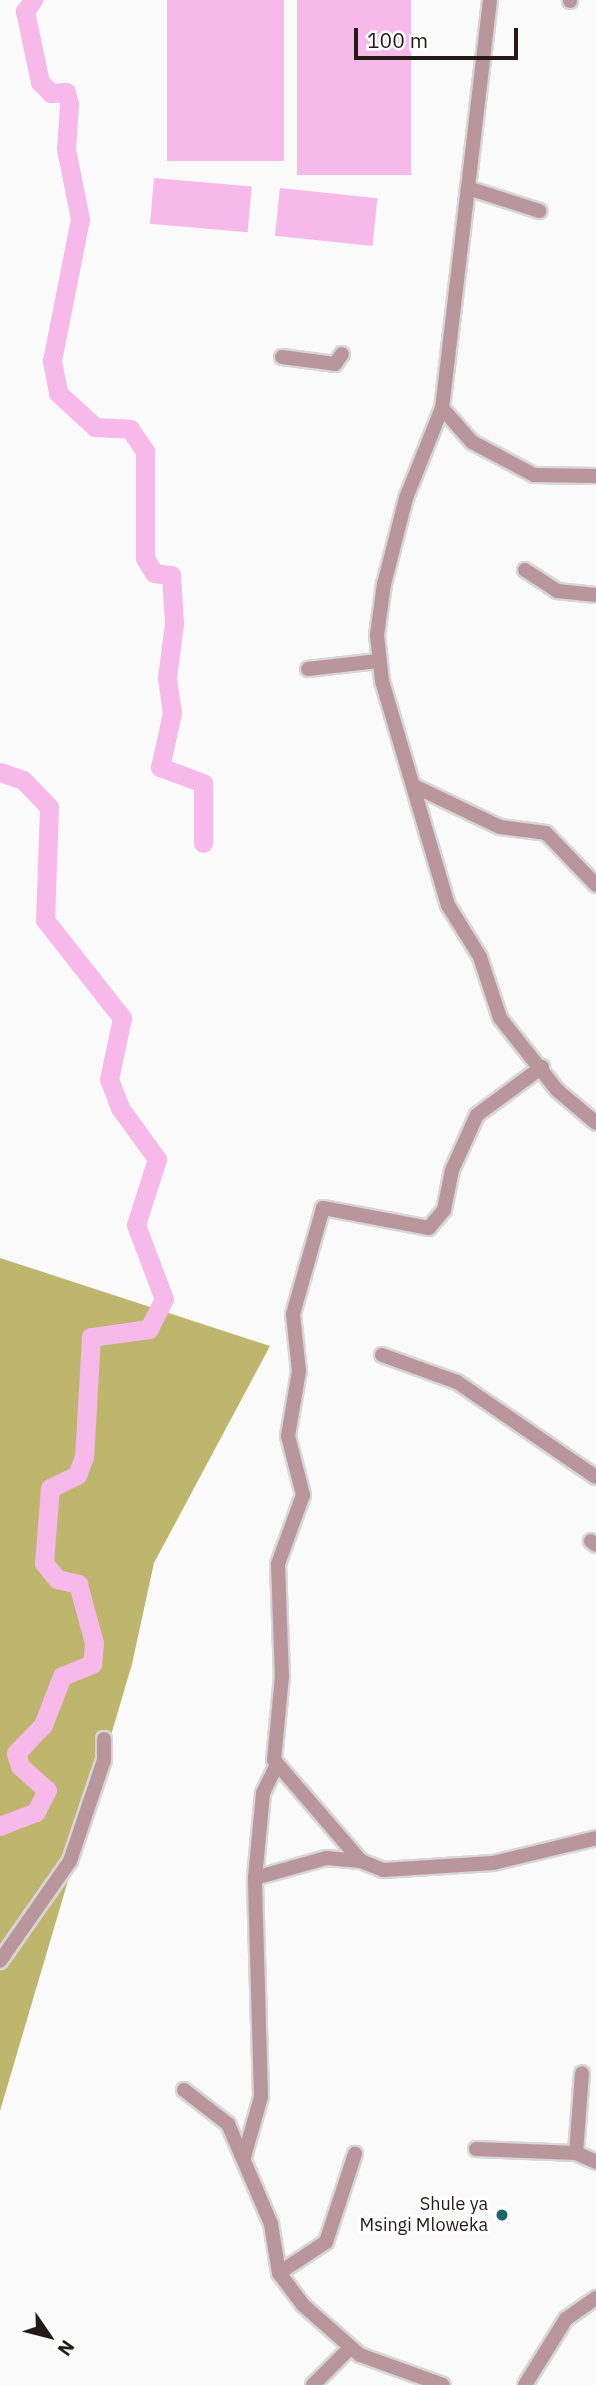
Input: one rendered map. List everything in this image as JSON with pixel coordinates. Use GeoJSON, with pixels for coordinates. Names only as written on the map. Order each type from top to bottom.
{"type":"FeatureCollection","features":[{"type":"Feature","properties":{"kind":"street"},"geometry":{"type":"LineString","coordinates":[[491,0],[443,408],[399,523],[384,584],[378,661],[448,905],[480,957],[500,1018],[542,1067],[557,1090],[596,1123]]}},
{"type":"Feature","properties":{"kind":"street"},"geometry":{"type":"LineString","coordinates":[[468,188],[539,211]]}},
{"type":"Feature","properties":{"kind":"street"},"geometry":{"type":"LineString","coordinates":[[282,357],[309,356],[335,364],[342,354]]}},
{"type":"Feature","properties":{"kind":"street"},"geometry":{"type":"LineString","coordinates":[[443,408],[472,442],[534,475],[596,476]]}},
{"type":"Feature","properties":{"kind":"street"},"geometry":{"type":"LineString","coordinates":[[525,570],[557,591],[596,595]]}},
{"type":"Feature","properties":{"kind":"street"},"geometry":{"type":"LineString","coordinates":[[308,669],[378,661]]}},
{"type":"Feature","properties":{"kind":"street"},"geometry":{"type":"LineString","coordinates":[[414,786],[500,827],[546,833],[596,886]]}},
{"type":"Feature","properties":{"kind":"street"},"geometry":{"type":"LineString","coordinates":[[244,2157],[261,2097],[256,1878],[263,1793],[276,1766],[282,1676],[276,1579],[303,1495],[288,1436],[299,1371],[293,1314],[323,1208],[429,1228],[444,1210],[452,1170],[477,1115],[542,1067]]}},
{"type":"Feature","properties":{"kind":"street"},"geometry":{"type":"LineString","coordinates":[[382,1355],[457,1382],[596,1476]]}},
{"type":"Feature","properties":{"kind":"street"},"geometry":{"type":"LineString","coordinates":[[0,1961],[69,1861],[104,1760],[104,1739]]}},
{"type":"Feature","properties":{"kind":"street"},"geometry":{"type":"LineString","coordinates":[[276,1766],[361,1861]]}},
{"type":"Feature","properties":{"kind":"street"},"geometry":{"type":"LineString","coordinates":[[256,1878],[326,1858],[361,1861],[383,1870],[458,1868],[596,1838]]}},
{"type":"Feature","properties":{"kind":"street"},"geometry":{"type":"LineString","coordinates":[[576,2153],[582,2073]]}},
{"type":"Feature","properties":{"kind":"street"},"geometry":{"type":"LineString","coordinates":[[184,2090],[228,2124],[271,2224],[279,2273],[350,2348],[413,2381],[443,2385]]}},
{"type":"Feature","properties":{"kind":"street"},"geometry":{"type":"LineString","coordinates":[[476,2149],[576,2153],[596,2162]]}},
{"type":"Feature","properties":{"kind":"street"},"geometry":{"type":"LineString","coordinates":[[279,2273],[326,2242],[355,2154]]}},
{"type":"Feature","properties":{"kind":"street"},"geometry":{"type":"LineString","coordinates":[[525,2385],[566,2319],[596,2298]]}},
{"type":"Feature","properties":{"kind":"street"},"geometry":{"type":"LineString","coordinates":[[313,2385],[350,2348]]}},
{"type":"Feature","properties":{"kind":"shaded area"},"geometry":{"type":"Polygon","coordinates":[[[167,0],[284,0],[284,161],[167,161],[167,0]]]}},
{"type":"Feature","properties":{"kind":"shaded area"},"geometry":{"type":"Polygon","coordinates":[[[297,0],[411,0],[411,175],[297,175],[297,0]]]}},
{"type":"Feature","properties":{"kind":"shaded area"},"geometry":{"type":"Polygon","coordinates":[[[154,178],[252,187],[248,232],[150,224],[154,178]]]}},
{"type":"Feature","properties":{"kind":"shaded area"},"geometry":{"type":"Polygon","coordinates":[[[280,188],[377,198],[372,246],[275,236],[280,188]]]}},
{"type":"Feature","properties":{"kind":"shaded area"},"geometry":{"type":"Polygon","coordinates":[[[0,1258],[270,1346],[154,1563],[132,1664],[0,2111],[0,1258]]]}},
{"type":"Feature","properties":{"kind":"waterway"},"geometry":{"type":"LineString","coordinates":[[33,0],[25,11],[40,82],[51,93],[66,92],[69,104],[66,149],[80,219],[52,361],[58,393],[95,427],[130,429],[145,451],[145,558],[154,573],[171,575],[174,623],[167,678],[172,713],[160,767],[203,783],[203,843]]}},
{"type":"Feature","properties":{"kind":"waterway"},"geometry":{"type":"LineString","coordinates":[[0,772],[23,780],[49,807],[45,920],[122,1018],[109,1079],[120,1108],[157,1159],[136,1225],[164,1299],[149,1329],[91,1337],[84,1457],[77,1475],[50,1488],[44,1563],[57,1579],[78,1584],[94,1643],[92,1664],[62,1676],[43,1725],[16,1753],[20,1766],[47,1790],[36,1812],[0,1826]]}},
{"type":"Feature","properties":{"kind":"place","name":"Shule ya Msingi Mloweka"},"geometry":{"type":"Point","coordinates":[502,2215]}}]}
